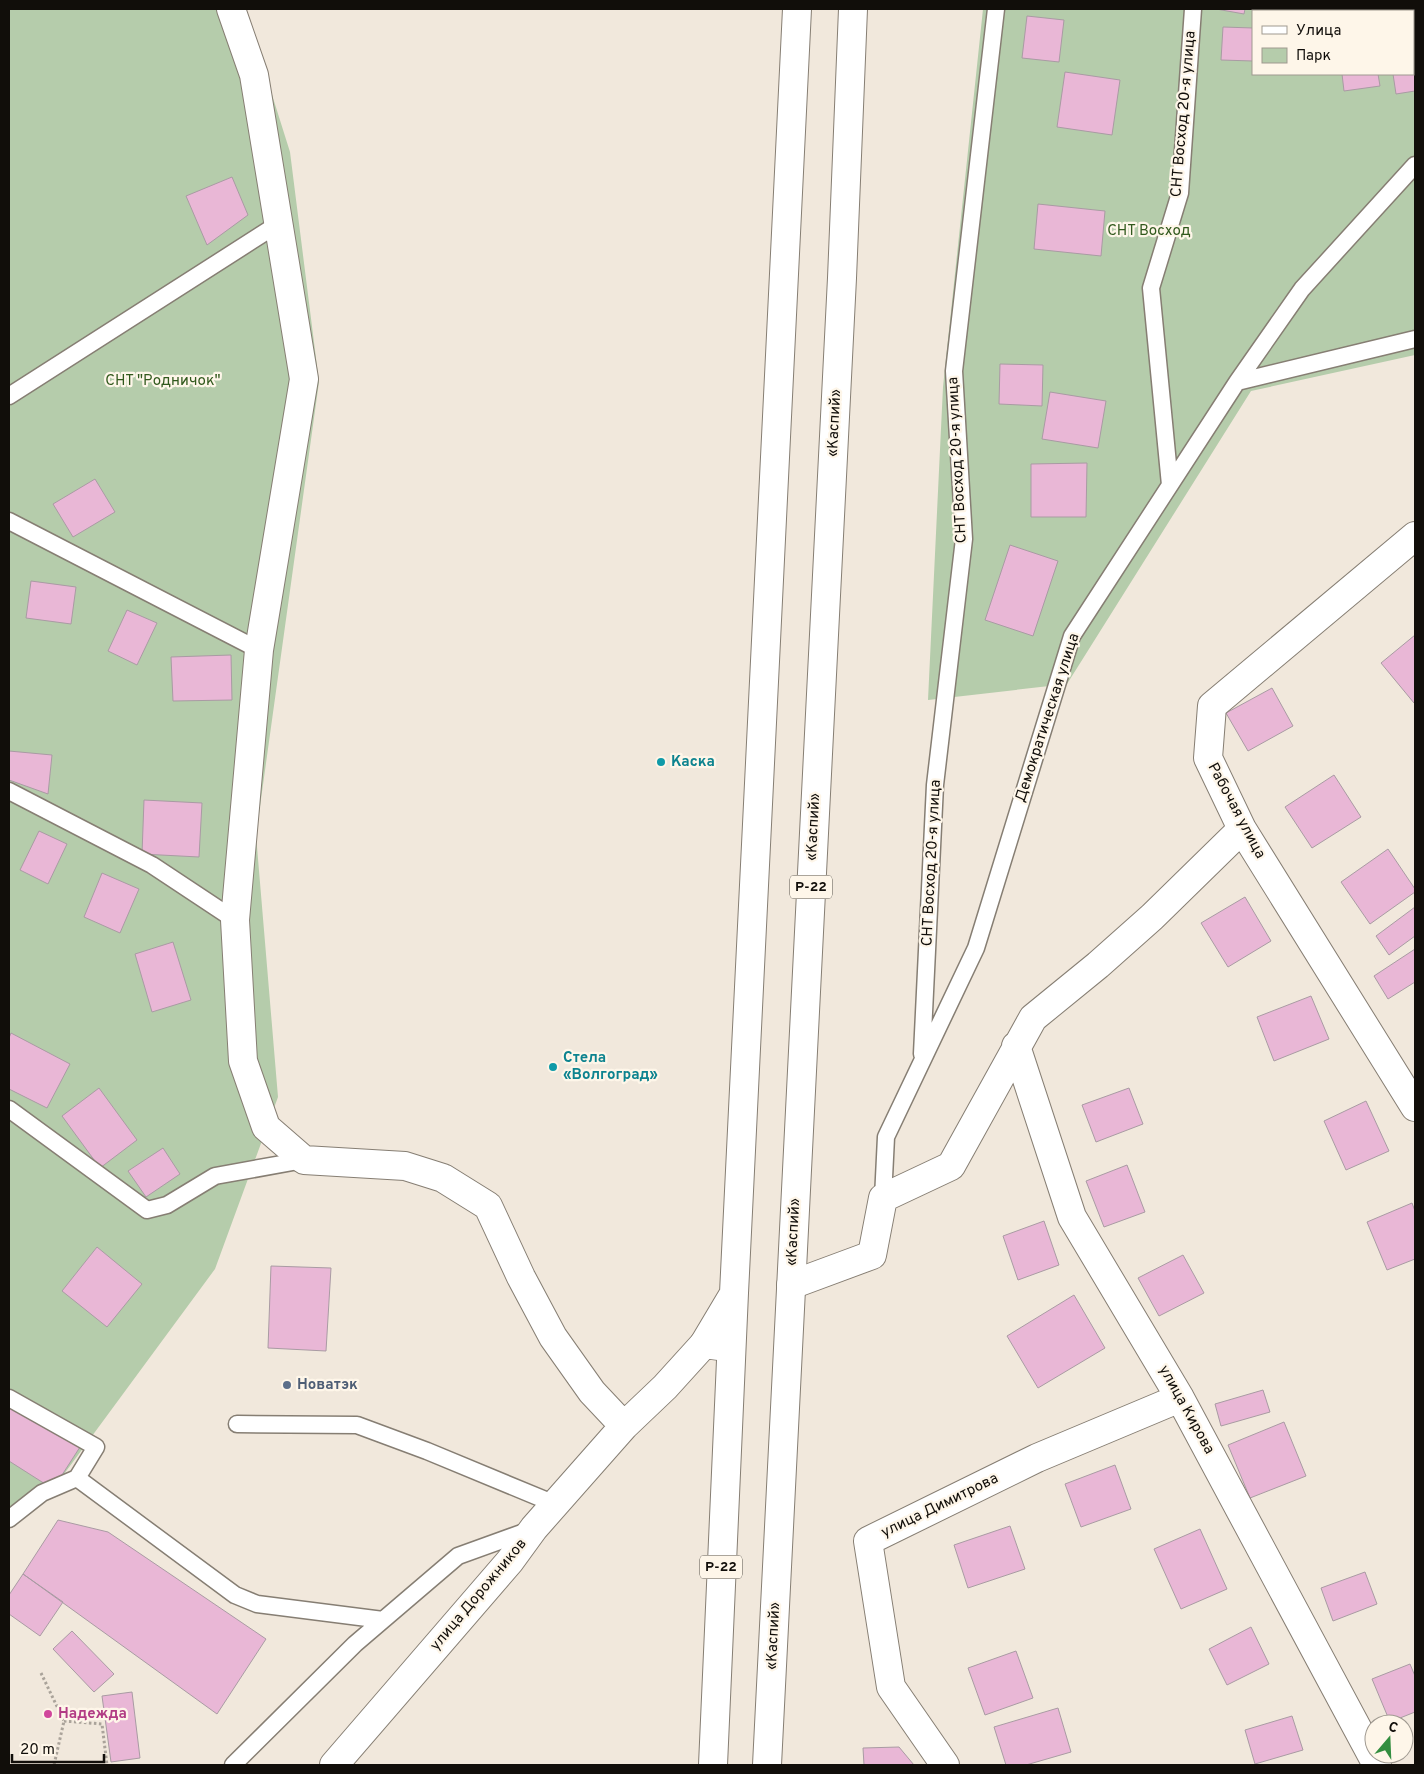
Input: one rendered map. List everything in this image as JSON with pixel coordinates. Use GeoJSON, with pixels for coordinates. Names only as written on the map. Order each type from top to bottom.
{"type":"FeatureCollection","features":[{"type":"Feature","properties":{"kind":"main road"},"geometry":{"type":"LineString","coordinates":[[232,9],[254,75],[304,379],[259,650],[235,920],[243,1061],[266,1127],[304,1160],[404,1166],[443,1178],[488,1206],[521,1277],[553,1338],[592,1392],[624,1426]]}},
{"type":"Feature","properties":{"kind":"main road","name":"Р-22"},"geometry":{"type":"LineString","coordinates":[[712,1765],[798,9]]}},
{"type":"Feature","properties":{"kind":"main road","name":"«Каспий»"},"geometry":{"type":"LineString","coordinates":[[767,1765],[842,278],[853,9]]}},
{"type":"Feature","properties":{"kind":"main road","name":"Рабочая улица"},"geometry":{"type":"LineString","coordinates":[[1415,536],[1212,706],[1208,758],[1242,829],[1415,1107]]}},
{"type":"Feature","properties":{"kind":"main road"},"geometry":{"type":"LineString","coordinates":[[792,1285],[872,1255],[883,1198],[951,1166],[1033,1018],[1098,965],[1152,917],[1242,829]]}},
{"type":"Feature","properties":{"kind":"main road","name":"улица Кирова"},"geometry":{"type":"LineString","coordinates":[[1016,1046],[1072,1217],[1180,1398],[1378,1765]]}},
{"type":"Feature","properties":{"kind":"main road","name":"улица Дорожников"},"geometry":{"type":"LineString","coordinates":[[334,1765],[510,1561],[534,1528],[555,1504],[624,1426],[665,1387],[704,1344],[734,1293]]}},
{"type":"Feature","properties":{"kind":"main road"},"geometry":{"type":"LineString","coordinates":[[704,1344],[731,1348]]}},
{"type":"Feature","properties":{"kind":"main road","name":"улица Димитрова"},"geometry":{"type":"LineString","coordinates":[[945,1765],[891,1687],[868,1541],[1037,1458],[1180,1398]]}},
{"type":"Feature","properties":{"kind":"lane","name":"СНТ Восход 20-я улица"},"geometry":{"type":"LineString","coordinates":[[922,1061],[935,785],[964,539],[954,371],[996,9]]}},
{"type":"Feature","properties":{"kind":"lane","name":"СНТ Восход 20-я улица"},"geometry":{"type":"LineString","coordinates":[[1170,485],[1151,288],[1180,192],[1193,9]]}},
{"type":"Feature","properties":{"kind":"lane","name":"Демократическая улица"},"geometry":{"type":"LineString","coordinates":[[883,1198],[886,1137],[976,948],[1072,636],[1237,382],[1302,288],[1415,166]]}},
{"type":"Feature","properties":{"kind":"lane"},"geometry":{"type":"LineString","coordinates":[[10,390],[278,224]]}},
{"type":"Feature","properties":{"kind":"lane"},"geometry":{"type":"LineString","coordinates":[[1237,382],[1415,339]]}},
{"type":"Feature","properties":{"kind":"lane"},"geometry":{"type":"LineString","coordinates":[[9,521],[259,650]]}},
{"type":"Feature","properties":{"kind":"lane"},"geometry":{"type":"LineString","coordinates":[[9,792],[152,864],[235,920]]}},
{"type":"Feature","properties":{"kind":"lane"},"geometry":{"type":"LineString","coordinates":[[9,1109],[147,1210],[167,1205],[215,1176],[304,1160]]}},
{"type":"Feature","properties":{"kind":"lane"},"geometry":{"type":"LineString","coordinates":[[9,1398],[96,1447],[78,1478],[42,1493],[9,1519]]}},
{"type":"Feature","properties":{"kind":"lane"},"geometry":{"type":"LineString","coordinates":[[237,1424],[357,1425],[427,1451],[555,1504]]}},
{"type":"Feature","properties":{"kind":"lane"},"geometry":{"type":"LineString","coordinates":[[78,1478],[235,1595],[257,1604],[383,1620]]}},
{"type":"Feature","properties":{"kind":"lane"},"geometry":{"type":"LineString","coordinates":[[233,1765],[355,1644],[458,1556],[534,1528]]}},
{"type":"Feature","properties":{"kind":"path"},"geometry":{"type":"LineString","coordinates":[[41,1673],[64,1721],[54,1765]]}},
{"type":"Feature","properties":{"kind":"path"},"geometry":{"type":"LineString","coordinates":[[64,1721],[102,1724],[107,1765]]}},
{"type":"Feature","properties":{"kind":"green space","name":"СНТ \"Родничок\""},"geometry":{"type":"Polygon","coordinates":[[[9,9],[245,9],[290,152],[319,382],[256,835],[278,1097],[215,1269],[53,1489],[9,1523],[9,9]]]}},
{"type":"Feature","properties":{"kind":"green space","name":"СНТ Восход"},"geometry":{"type":"Polygon","coordinates":[[[983,9],[1415,9],[1415,355],[1251,391],[1067,684],[928,700],[943,387],[983,9]]]}},
{"type":"Feature","properties":{"kind":"building"},"geometry":{"type":"Polygon","coordinates":[[[1216,9],[1245,9],[1244,14],[1216,9]]]}},
{"type":"Feature","properties":{"kind":"building"},"geometry":{"type":"Polygon","coordinates":[[[1027,16],[1064,20],[1059,62],[1022,58],[1027,16]]]}},
{"type":"Feature","properties":{"kind":"building"},"geometry":{"type":"Polygon","coordinates":[[[1414,22],[1415,91],[1396,94],[1393,75],[1414,75],[1414,22]]]}},
{"type":"Feature","properties":{"kind":"building"},"geometry":{"type":"Polygon","coordinates":[[[1223,27],[1252,28],[1252,61],[1221,60],[1223,27]]]}},
{"type":"Feature","properties":{"kind":"building"},"geometry":{"type":"Polygon","coordinates":[[[1065,72],[1120,80],[1112,135],[1057,127],[1065,72]]]}},
{"type":"Feature","properties":{"kind":"building"},"geometry":{"type":"Polygon","coordinates":[[[1342,75],[1378,75],[1380,86],[1344,91],[1342,75]]]}},
{"type":"Feature","properties":{"kind":"building"},"geometry":{"type":"Polygon","coordinates":[[[232,177],[248,215],[207,245],[186,196],[232,177]]]}},
{"type":"Feature","properties":{"kind":"building"},"geometry":{"type":"Polygon","coordinates":[[[1038,204],[1105,211],[1101,256],[1034,249],[1038,204]]]}},
{"type":"Feature","properties":{"kind":"building"},"geometry":{"type":"Polygon","coordinates":[[[1000,364],[1043,365],[1042,406],[999,404],[1000,364]]]}},
{"type":"Feature","properties":{"kind":"building"},"geometry":{"type":"Polygon","coordinates":[[[1050,392],[1106,401],[1098,448],[1042,439],[1050,392]]]}},
{"type":"Feature","properties":{"kind":"building"},"geometry":{"type":"Polygon","coordinates":[[[1087,463],[1086,517],[1031,517],[1031,464],[1087,463]]]}},
{"type":"Feature","properties":{"kind":"building"},"geometry":{"type":"Polygon","coordinates":[[[95,479],[115,512],[73,537],[53,504],[95,479]]]}},
{"type":"Feature","properties":{"kind":"building"},"geometry":{"type":"Polygon","coordinates":[[[1010,545],[1058,561],[1033,636],[985,620],[1010,545]]]}},
{"type":"Feature","properties":{"kind":"building"},"geometry":{"type":"Polygon","coordinates":[[[31,581],[76,587],[71,624],[26,618],[31,581]]]}},
{"type":"Feature","properties":{"kind":"building"},"geometry":{"type":"Polygon","coordinates":[[[127,610],[157,623],[137,665],[108,651],[127,610]]]}},
{"type":"Feature","properties":{"kind":"building"},"geometry":{"type":"Polygon","coordinates":[[[1415,635],[1415,702],[1414,703],[1381,663],[1415,635]]]}},
{"type":"Feature","properties":{"kind":"building"},"geometry":{"type":"Polygon","coordinates":[[[231,655],[232,700],[173,701],[171,657],[231,655]]]}},
{"type":"Feature","properties":{"kind":"building"},"geometry":{"type":"Polygon","coordinates":[[[1272,688],[1293,726],[1248,751],[1226,713],[1272,688]]]}},
{"type":"Feature","properties":{"kind":"building"},"geometry":{"type":"Polygon","coordinates":[[[9,751],[52,755],[48,794],[9,780],[9,751]]]}},
{"type":"Feature","properties":{"kind":"building"},"geometry":{"type":"Polygon","coordinates":[[[1334,775],[1361,817],[1312,848],[1285,807],[1334,775]]]}},
{"type":"Feature","properties":{"kind":"building"},"geometry":{"type":"Polygon","coordinates":[[[144,800],[202,803],[199,857],[142,854],[144,800]]]}},
{"type":"Feature","properties":{"kind":"building"},"geometry":{"type":"Polygon","coordinates":[[[39,831],[67,844],[48,884],[20,870],[39,831]]]}},
{"type":"Feature","properties":{"kind":"building"},"geometry":{"type":"Polygon","coordinates":[[[1388,849],[1415,889],[1415,892],[1370,924],[1341,882],[1388,849]]]}},
{"type":"Feature","properties":{"kind":"building"},"geometry":{"type":"Polygon","coordinates":[[[102,873],[139,889],[120,933],[84,917],[102,873]]]}},
{"type":"Feature","properties":{"kind":"building"},"geometry":{"type":"Polygon","coordinates":[[[1245,897],[1271,941],[1228,967],[1201,923],[1245,897]]]}},
{"type":"Feature","properties":{"kind":"building"},"geometry":{"type":"Polygon","coordinates":[[[1415,907],[1415,936],[1389,955],[1376,936],[1415,907]]]}},
{"type":"Feature","properties":{"kind":"building"},"geometry":{"type":"Polygon","coordinates":[[[173,942],[191,1000],[152,1012],[135,954],[173,942]]]}},
{"type":"Feature","properties":{"kind":"building"},"geometry":{"type":"Polygon","coordinates":[[[1415,949],[1415,982],[1388,999],[1374,976],[1415,949]]]}},
{"type":"Feature","properties":{"kind":"building"},"geometry":{"type":"Polygon","coordinates":[[[1311,996],[1329,1039],[1274,1061],[1257,1017],[1311,996]]]}},
{"type":"Feature","properties":{"kind":"building"},"geometry":{"type":"Polygon","coordinates":[[[11,1033],[70,1064],[47,1108],[9,1089],[9,1038],[11,1033]]]}},
{"type":"Feature","properties":{"kind":"building"},"geometry":{"type":"Polygon","coordinates":[[[99,1088],[137,1140],[100,1168],[62,1116],[99,1088]]]}},
{"type":"Feature","properties":{"kind":"building"},"geometry":{"type":"Polygon","coordinates":[[[1129,1088],[1143,1124],[1096,1142],[1082,1105],[1129,1088]]]}},
{"type":"Feature","properties":{"kind":"building"},"geometry":{"type":"Polygon","coordinates":[[[1366,1101],[1389,1151],[1346,1170],[1324,1121],[1366,1101]]]}},
{"type":"Feature","properties":{"kind":"building"},"geometry":{"type":"Polygon","coordinates":[[[163,1148],[180,1174],[146,1197],[128,1171],[163,1148]]]}},
{"type":"Feature","properties":{"kind":"building"},"geometry":{"type":"Polygon","coordinates":[[[1127,1165],[1145,1212],[1104,1227],[1086,1181],[1127,1165]]]}},
{"type":"Feature","properties":{"kind":"building"},"geometry":{"type":"Polygon","coordinates":[[[1412,1203],[1415,1211],[1415,1259],[1387,1270],[1367,1222],[1412,1203]]]}},
{"type":"Feature","properties":{"kind":"building"},"geometry":{"type":"Polygon","coordinates":[[[1044,1221],[1059,1265],[1018,1280],[1003,1236],[1044,1221]]]}},
{"type":"Feature","properties":{"kind":"building"},"geometry":{"type":"Polygon","coordinates":[[[97,1247],[142,1284],[107,1327],[62,1291],[97,1247]]]}},
{"type":"Feature","properties":{"kind":"building"},"geometry":{"type":"Polygon","coordinates":[[[1183,1255],[1204,1293],[1159,1316],[1138,1278],[1183,1255]]]}},
{"type":"Feature","properties":{"kind":"building"},"geometry":{"type":"Polygon","coordinates":[[[271,1266],[331,1268],[326,1351],[268,1348],[271,1266]]]}},
{"type":"Feature","properties":{"kind":"building"},"geometry":{"type":"Polygon","coordinates":[[[1074,1295],[1105,1348],[1038,1388],[1007,1336],[1074,1295]]]}},
{"type":"Feature","properties":{"kind":"building"},"geometry":{"type":"Polygon","coordinates":[[[1263,1390],[1270,1412],[1221,1426],[1215,1404],[1263,1390]]]}},
{"type":"Feature","properties":{"kind":"building"},"geometry":{"type":"Polygon","coordinates":[[[9,1403],[80,1447],[53,1489],[9,1461],[9,1403]]]}},
{"type":"Feature","properties":{"kind":"building"},"geometry":{"type":"Polygon","coordinates":[[[1284,1422],[1306,1476],[1250,1498],[1228,1445],[1284,1422]]]}},
{"type":"Feature","properties":{"kind":"building"},"geometry":{"type":"Polygon","coordinates":[[[1115,1465],[1131,1509],[1081,1527],[1065,1484],[1115,1465]]]}},
{"type":"Feature","properties":{"kind":"building"},"geometry":{"type":"Polygon","coordinates":[[[58,1520],[108,1532],[266,1639],[217,1714],[23,1574],[58,1520]]]}},
{"type":"Feature","properties":{"kind":"building"},"geometry":{"type":"Polygon","coordinates":[[[1010,1526],[1025,1569],[968,1588],[954,1545],[1010,1526]]]}},
{"type":"Feature","properties":{"kind":"building"},"geometry":{"type":"Polygon","coordinates":[[[1200,1529],[1227,1589],[1181,1609],[1154,1549],[1200,1529]]]}},
{"type":"Feature","properties":{"kind":"building"},"geometry":{"type":"Polygon","coordinates":[[[1365,1572],[1377,1604],[1333,1621],[1321,1588],[1365,1572]]]}},
{"type":"Feature","properties":{"kind":"building"},"geometry":{"type":"Polygon","coordinates":[[[23,1574],[63,1602],[40,1636],[9,1614],[9,1595],[23,1574]]]}},
{"type":"Feature","properties":{"kind":"building"},"geometry":{"type":"Polygon","coordinates":[[[1251,1627],[1269,1664],[1227,1685],[1209,1649],[1251,1627]]]}},
{"type":"Feature","properties":{"kind":"building"},"geometry":{"type":"Polygon","coordinates":[[[72,1631],[114,1674],[94,1692],[53,1649],[72,1631]]]}},
{"type":"Feature","properties":{"kind":"building"},"geometry":{"type":"Polygon","coordinates":[[[1016,1651],[1033,1698],[985,1715],[968,1668],[1016,1651]]]}},
{"type":"Feature","properties":{"kind":"building"},"geometry":{"type":"Polygon","coordinates":[[[1410,1664],[1415,1676],[1415,1712],[1410,1714],[1387,1714],[1372,1679],[1410,1664]]]}},
{"type":"Feature","properties":{"kind":"building"},"geometry":{"type":"Polygon","coordinates":[[[132,1692],[140,1758],[111,1762],[102,1696],[132,1692]]]}},
{"type":"Feature","properties":{"kind":"building"},"geometry":{"type":"Polygon","coordinates":[[[1058,1708],[1071,1752],[1026,1765],[1006,1765],[994,1727],[1058,1708]]]}},
{"type":"Feature","properties":{"kind":"building"},"geometry":{"type":"Polygon","coordinates":[[[1292,1716],[1303,1750],[1255,1764],[1245,1730],[1292,1716]]]}},
{"type":"Feature","properties":{"kind":"building"},"geometry":{"type":"Polygon","coordinates":[[[899,1747],[914,1765],[864,1765],[863,1748],[899,1747]]]}},
{"type":"Feature","properties":{"kind":"place","name":"Каска"},"geometry":{"type":"Point","coordinates":[661,762]}},
{"type":"Feature","properties":{"kind":"place","name":"Стела «Волгоград»"},"geometry":{"type":"Point","coordinates":[553,1067]}},
{"type":"Feature","properties":{"kind":"place","name":"Новатэк"},"geometry":{"type":"Point","coordinates":[287,1385]}},
{"type":"Feature","properties":{"kind":"place","name":"Надежда"},"geometry":{"type":"Point","coordinates":[48,1714]}}]}
